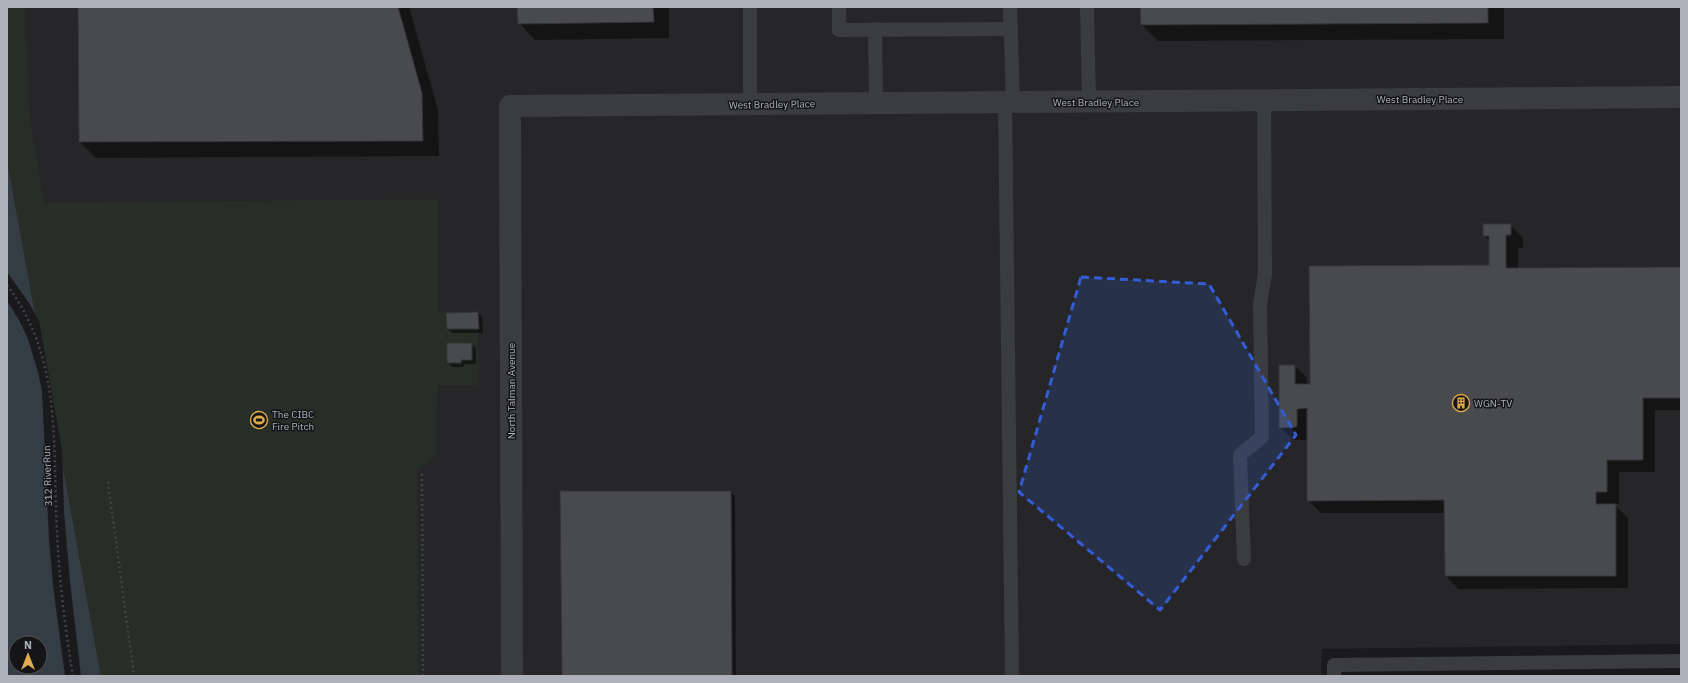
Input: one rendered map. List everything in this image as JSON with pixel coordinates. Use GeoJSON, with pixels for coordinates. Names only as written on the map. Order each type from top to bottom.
{"type":"FeatureCollection","features":[{"type":"Feature","properties":{"kind":"street","name":"West Bradley Place"},"geometry":{"type":"LineString","coordinates":[[510,106],[1681,97]]}},
{"type":"Feature","properties":{"kind":"street","name":"North Talman Avenue"},"geometry":{"type":"LineString","coordinates":[[510,106],[512,676]]}},
{"type":"Feature","properties":{"kind":"lane"},"geometry":{"type":"LineString","coordinates":[[750,7],[750,105]]}},
{"type":"Feature","properties":{"kind":"lane"},"geometry":{"type":"LineString","coordinates":[[839,7],[839,30],[1011,30]]}},
{"type":"Feature","properties":{"kind":"lane"},"geometry":{"type":"LineString","coordinates":[[1010,7],[1011,30],[1009,102],[1012,676]]}},
{"type":"Feature","properties":{"kind":"lane"},"geometry":{"type":"LineString","coordinates":[[1088,7],[1089,102]]}},
{"type":"Feature","properties":{"kind":"lane"},"geometry":{"type":"LineString","coordinates":[[875,30],[876,103]]}},
{"type":"Feature","properties":{"kind":"lane"},"geometry":{"type":"LineString","coordinates":[[1244,559],[1240,455],[1262,437],[1260,304],[1265,274],[1264,100]]}},
{"type":"Feature","properties":{"kind":"lane"},"geometry":{"type":"LineString","coordinates":[[1334,676],[1334,665],[1681,661]]}},
{"type":"Feature","properties":{"kind":"path","name":"312 RiverRun"},"geometry":{"type":"LineString","coordinates":[[7,285],[24,311],[37,338],[50,386],[53,412],[57,540],[73,676]]}},
{"type":"Feature","properties":{"kind":"path"},"geometry":{"type":"LineString","coordinates":[[422,474],[423,676]]}},
{"type":"Feature","properties":{"kind":"path"},"geometry":{"type":"LineString","coordinates":[[108,482],[134,676]]}},
{"type":"Feature","properties":{"kind":"highlighted area"},"geometry":{"type":"Polygon","coordinates":[[[1081,277],[1209,284],[1296,435],[1160,610],[1019,492],[1081,277]]]}},
{"type":"Feature","properties":{"kind":"shaded area"},"geometry":{"type":"Polygon","coordinates":[[[7,7],[1681,7],[1681,644],[1322,649],[1321,676],[101,676],[7,150],[7,7]]]}},
{"type":"Feature","properties":{"kind":"shaded area","name":"The CIBC Fire Pitch"},"geometry":{"type":"Polygon","coordinates":[[[7,7],[25,7],[29,112],[44,203],[437,199],[437,312],[478,312],[478,385],[437,385],[436,455],[421,469],[417,469],[419,676],[101,676],[7,160],[7,7]]]}},
{"type":"Feature","properties":{"kind":"shaded area"},"geometry":{"type":"Polygon","coordinates":[[[7,160],[101,676],[7,676],[7,160]]]}},
{"type":"Feature","properties":{"kind":"pier"},"geometry":{"type":"Polygon","coordinates":[[[7,272],[29,303],[39,321],[62,450],[64,511],[70,582],[81,676],[65,676],[53,585],[49,539],[42,391],[28,339],[19,320],[7,301],[7,272]]]}},
{"type":"Feature","properties":{"kind":"building"},"geometry":{"type":"Polygon","coordinates":[[[78,7],[398,7],[422,93],[423,141],[79,142],[78,7]]]}},
{"type":"Feature","properties":{"kind":"building"},"geometry":{"type":"Polygon","coordinates":[[[517,7],[653,7],[654,22],[518,24],[517,7]]]}},
{"type":"Feature","properties":{"kind":"building"},"geometry":{"type":"Polygon","coordinates":[[[1140,7],[1488,7],[1488,23],[1141,25],[1140,7]]]}},
{"type":"Feature","properties":{"kind":"building","name":"WGN-TV"},"geometry":{"type":"Polygon","coordinates":[[[1483,224],[1511,224],[1511,235],[1506,235],[1506,268],[1681,267],[1681,398],[1643,398],[1643,460],[1607,460],[1607,492],[1596,492],[1596,504],[1616,504],[1616,576],[1445,576],[1444,500],[1307,501],[1307,408],[1297,409],[1297,427],[1279,428],[1279,365],[1295,365],[1295,384],[1310,384],[1309,266],[1489,265],[1489,236],[1483,236],[1483,224]]]}},
{"type":"Feature","properties":{"kind":"building"},"geometry":{"type":"Polygon","coordinates":[[[478,312],[479,329],[447,329],[446,313],[478,312]]]}},
{"type":"Feature","properties":{"kind":"building"},"geometry":{"type":"Polygon","coordinates":[[[447,343],[472,343],[472,360],[461,360],[461,363],[447,363],[447,343]]]}},
{"type":"Feature","properties":{"kind":"building"},"geometry":{"type":"Polygon","coordinates":[[[560,491],[731,491],[732,676],[562,676],[560,491]]]}},
{"type":"Feature","properties":{"kind":"place","name":"WGN-TV"},"geometry":{"type":"Point","coordinates":[1461,403]}},
{"type":"Feature","properties":{"kind":"place","name":"The CIBC Fire Pitch"},"geometry":{"type":"Point","coordinates":[259,420]}}]}
